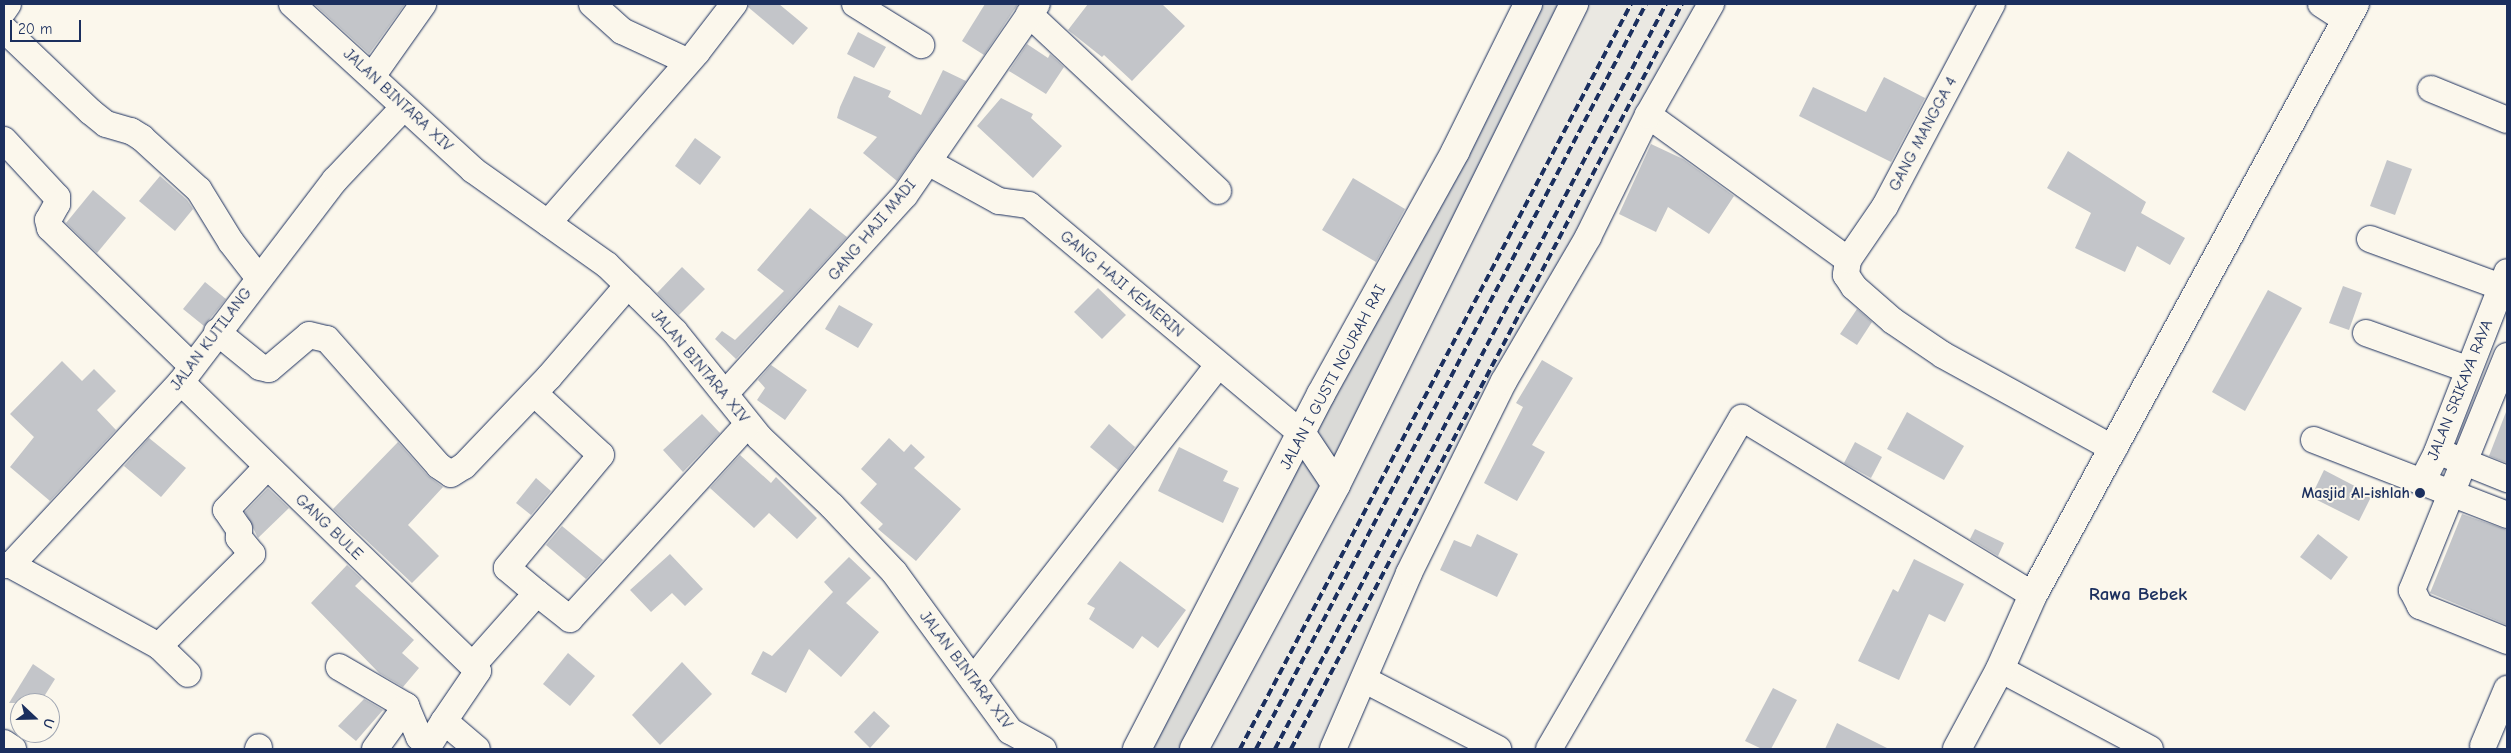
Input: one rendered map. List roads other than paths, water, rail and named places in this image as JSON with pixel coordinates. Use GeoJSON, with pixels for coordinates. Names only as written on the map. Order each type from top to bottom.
{"type":"FeatureCollection","features":[{"type":"Feature","properties":{"kind":"main road","name":"JALAN I GUSTI NGURAH RAI"},"geometry":{"type":"LineString","coordinates":[[1137,749],[1302,434],[1455,152],[1528,4]]}},
{"type":"Feature","properties":{"kind":"main road"},"geometry":{"type":"LineString","coordinates":[[1194,749],[1336,485],[1574,4]]}},
{"type":"Feature","properties":{"kind":"main road"},"geometry":{"type":"LineString","coordinates":[[1957,749],[2000,669],[2033,595],[2351,12]]}},
{"type":"Feature","properties":{"kind":"main road"},"geometry":{"type":"LineString","coordinates":[[1302,434],[1336,485]]}},
{"type":"Feature","properties":{"kind":"street"},"geometry":{"type":"LineString","coordinates":[[4,10],[8,4]]}},
{"type":"Feature","properties":{"kind":"street","name":"JALAN BINTARA XIV"},"geometry":{"type":"LineString","coordinates":[[292,4],[373,76],[473,170],[607,266],[628,285],[675,332],[748,424],[883,559],[1010,731],[1043,749]]}},
{"type":"Feature","properties":{"kind":"street"},"geometry":{"type":"LineString","coordinates":[[373,76],[423,4]]}},
{"type":"Feature","properties":{"kind":"street"},"geometry":{"type":"LineString","coordinates":[[592,4],[622,31],[687,61]]}},
{"type":"Feature","properties":{"kind":"street"},"geometry":{"type":"LineString","coordinates":[[548,223],[734,4]]}},
{"type":"Feature","properties":{"kind":"street"},"geometry":{"type":"LineString","coordinates":[[854,4],[921,45]]}},
{"type":"Feature","properties":{"kind":"street"},"geometry":{"type":"LineString","coordinates":[[1333,749],[1365,680],[1409,573],[1504,381],[1588,237],[1648,116],[1711,4]]}},
{"type":"Feature","properties":{"kind":"street","name":"GANG MANGGA 4"},"geometry":{"type":"LineString","coordinates":[[1848,260],[1885,206],[1992,4]]}},
{"type":"Feature","properties":{"kind":"street"},"geometry":{"type":"LineString","coordinates":[[2321,4],[2351,12]]}},
{"type":"Feature","properties":{"kind":"street"},"geometry":{"type":"LineString","coordinates":[[1033,9],[1218,191]]}},
{"type":"Feature","properties":{"kind":"street","name":"GANG HAJI MADI"},"geometry":{"type":"LineString","coordinates":[[724,394],[905,195],[1033,9]]}},
{"type":"Feature","properties":{"kind":"street"},"geometry":{"type":"LineString","coordinates":[[4,29],[106,124],[131,131],[142,138],[199,190],[231,242],[258,276]]}},
{"type":"Feature","properties":{"kind":"street"},"geometry":{"type":"LineString","coordinates":[[2430,89],[2507,120]]}},
{"type":"Feature","properties":{"kind":"street","name":"JALAN KUTILANG"},"geometry":{"type":"LineString","coordinates":[[7,565],[186,374],[258,276],[334,180],[404,106]]}},
{"type":"Feature","properties":{"kind":"street"},"geometry":{"type":"LineString","coordinates":[[1648,116],[1848,260],[1846,275],[1854,286],[1893,321],[1943,355],[2114,449]]}},
{"type":"Feature","properties":{"kind":"street","name":"GANG BULE"},"geometry":{"type":"LineString","coordinates":[[4,140],[57,198],[56,208],[48,220],[50,228],[186,374],[267,467],[476,668]]}},
{"type":"Feature","properties":{"kind":"street","name":"GANG HAJI KEMERIN"},"geometry":{"type":"LineString","coordinates":[[928,162],[999,201],[1028,204],[1302,434]]}},
{"type":"Feature","properties":{"kind":"street"},"geometry":{"type":"LineString","coordinates":[[2370,239],[2504,280]]}},
{"type":"Feature","properties":{"kind":"street","name":"JALAN SRIKAYA RAYA"},"geometry":{"type":"LineString","coordinates":[[2423,480],[2437,452],[2467,369],[2504,280]]}},
{"type":"Feature","properties":{"kind":"street"},"geometry":{"type":"LineString","coordinates":[[217,332],[260,367],[269,369],[309,335],[327,339],[439,466],[451,474],[464,466],[534,393],[628,285]]}},
{"type":"Feature","properties":{"kind":"street"},"geometry":{"type":"LineString","coordinates":[[2366,333],[2467,369]]}},
{"type":"Feature","properties":{"kind":"street","name":"JALAN SRIKAYA RAYA"},"geometry":{"type":"LineString","coordinates":[[2507,356],[2412,590],[2414,599],[2420,606],[2507,641]]}},
{"type":"Feature","properties":{"kind":"street"},"geometry":{"type":"LineString","coordinates":[[973,680],[1218,365]]}},
{"type":"Feature","properties":{"kind":"street"},"geometry":{"type":"LineString","coordinates":[[534,393],[601,455],[507,568],[570,619],[748,424]]}},
{"type":"Feature","properties":{"kind":"street"},"geometry":{"type":"LineString","coordinates":[[1550,749],[1742,418],[2033,595]]}},
{"type":"Feature","properties":{"kind":"street"},"geometry":{"type":"LineString","coordinates":[[2314,440],[2423,480],[2507,515]]}},
{"type":"Feature","properties":{"kind":"street"},"geometry":{"type":"LineString","coordinates":[[2437,452],[2507,479]]}},
{"type":"Feature","properties":{"kind":"street"},"geometry":{"type":"LineString","coordinates":[[159,646],[252,554],[239,538],[240,530],[226,510],[267,467]]}},
{"type":"Feature","properties":{"kind":"street"},"geometry":{"type":"LineString","coordinates":[[7,565],[159,646],[188,674]]}},
{"type":"Feature","properties":{"kind":"street"},"geometry":{"type":"LineString","coordinates":[[339,667],[406,706],[419,737],[429,745],[476,668],[538,594]]}},
{"type":"Feature","properties":{"kind":"street"},"geometry":{"type":"LineString","coordinates":[[2000,669],[2150,749]]}},
{"type":"Feature","properties":{"kind":"street"},"geometry":{"type":"LineString","coordinates":[[1365,680],[1498,749]]}},
{"type":"Feature","properties":{"kind":"street"},"geometry":{"type":"LineString","coordinates":[[2483,746],[2507,689]]}},
{"type":"Feature","properties":{"kind":"street"},"geometry":{"type":"LineString","coordinates":[[375,749],[406,706]]}},
{"type":"Feature","properties":{"kind":"street"},"geometry":{"type":"LineString","coordinates":[[444,721],[477,749]]}},
{"type":"Feature","properties":{"kind":"street"},"geometry":{"type":"LineString","coordinates":[[4,743],[13,749]]}},
{"type":"Feature","properties":{"kind":"railway"},"geometry":{"type":"LineString","coordinates":[[1240,749],[1631,4]]}},
{"type":"Feature","properties":{"kind":"railway"},"geometry":{"type":"LineString","coordinates":[[1256,749],[1646,4]]}},
{"type":"Feature","properties":{"kind":"railway"},"geometry":{"type":"LineString","coordinates":[[1275,749],[1666,4]]}},
{"type":"Feature","properties":{"kind":"railway"},"geometry":{"type":"LineString","coordinates":[[1291,749],[1682,4]]}},
{"type":"Feature","properties":{"kind":"place","name":"Masjid Al-ishlah"},"geometry":{"type":"Point","coordinates":[2420,493]}},
{"type":"Feature","properties":{"kind":"district","name":"Rawa Bebek"},"geometry":{"type":"Point","coordinates":[2138,595]}}]}
